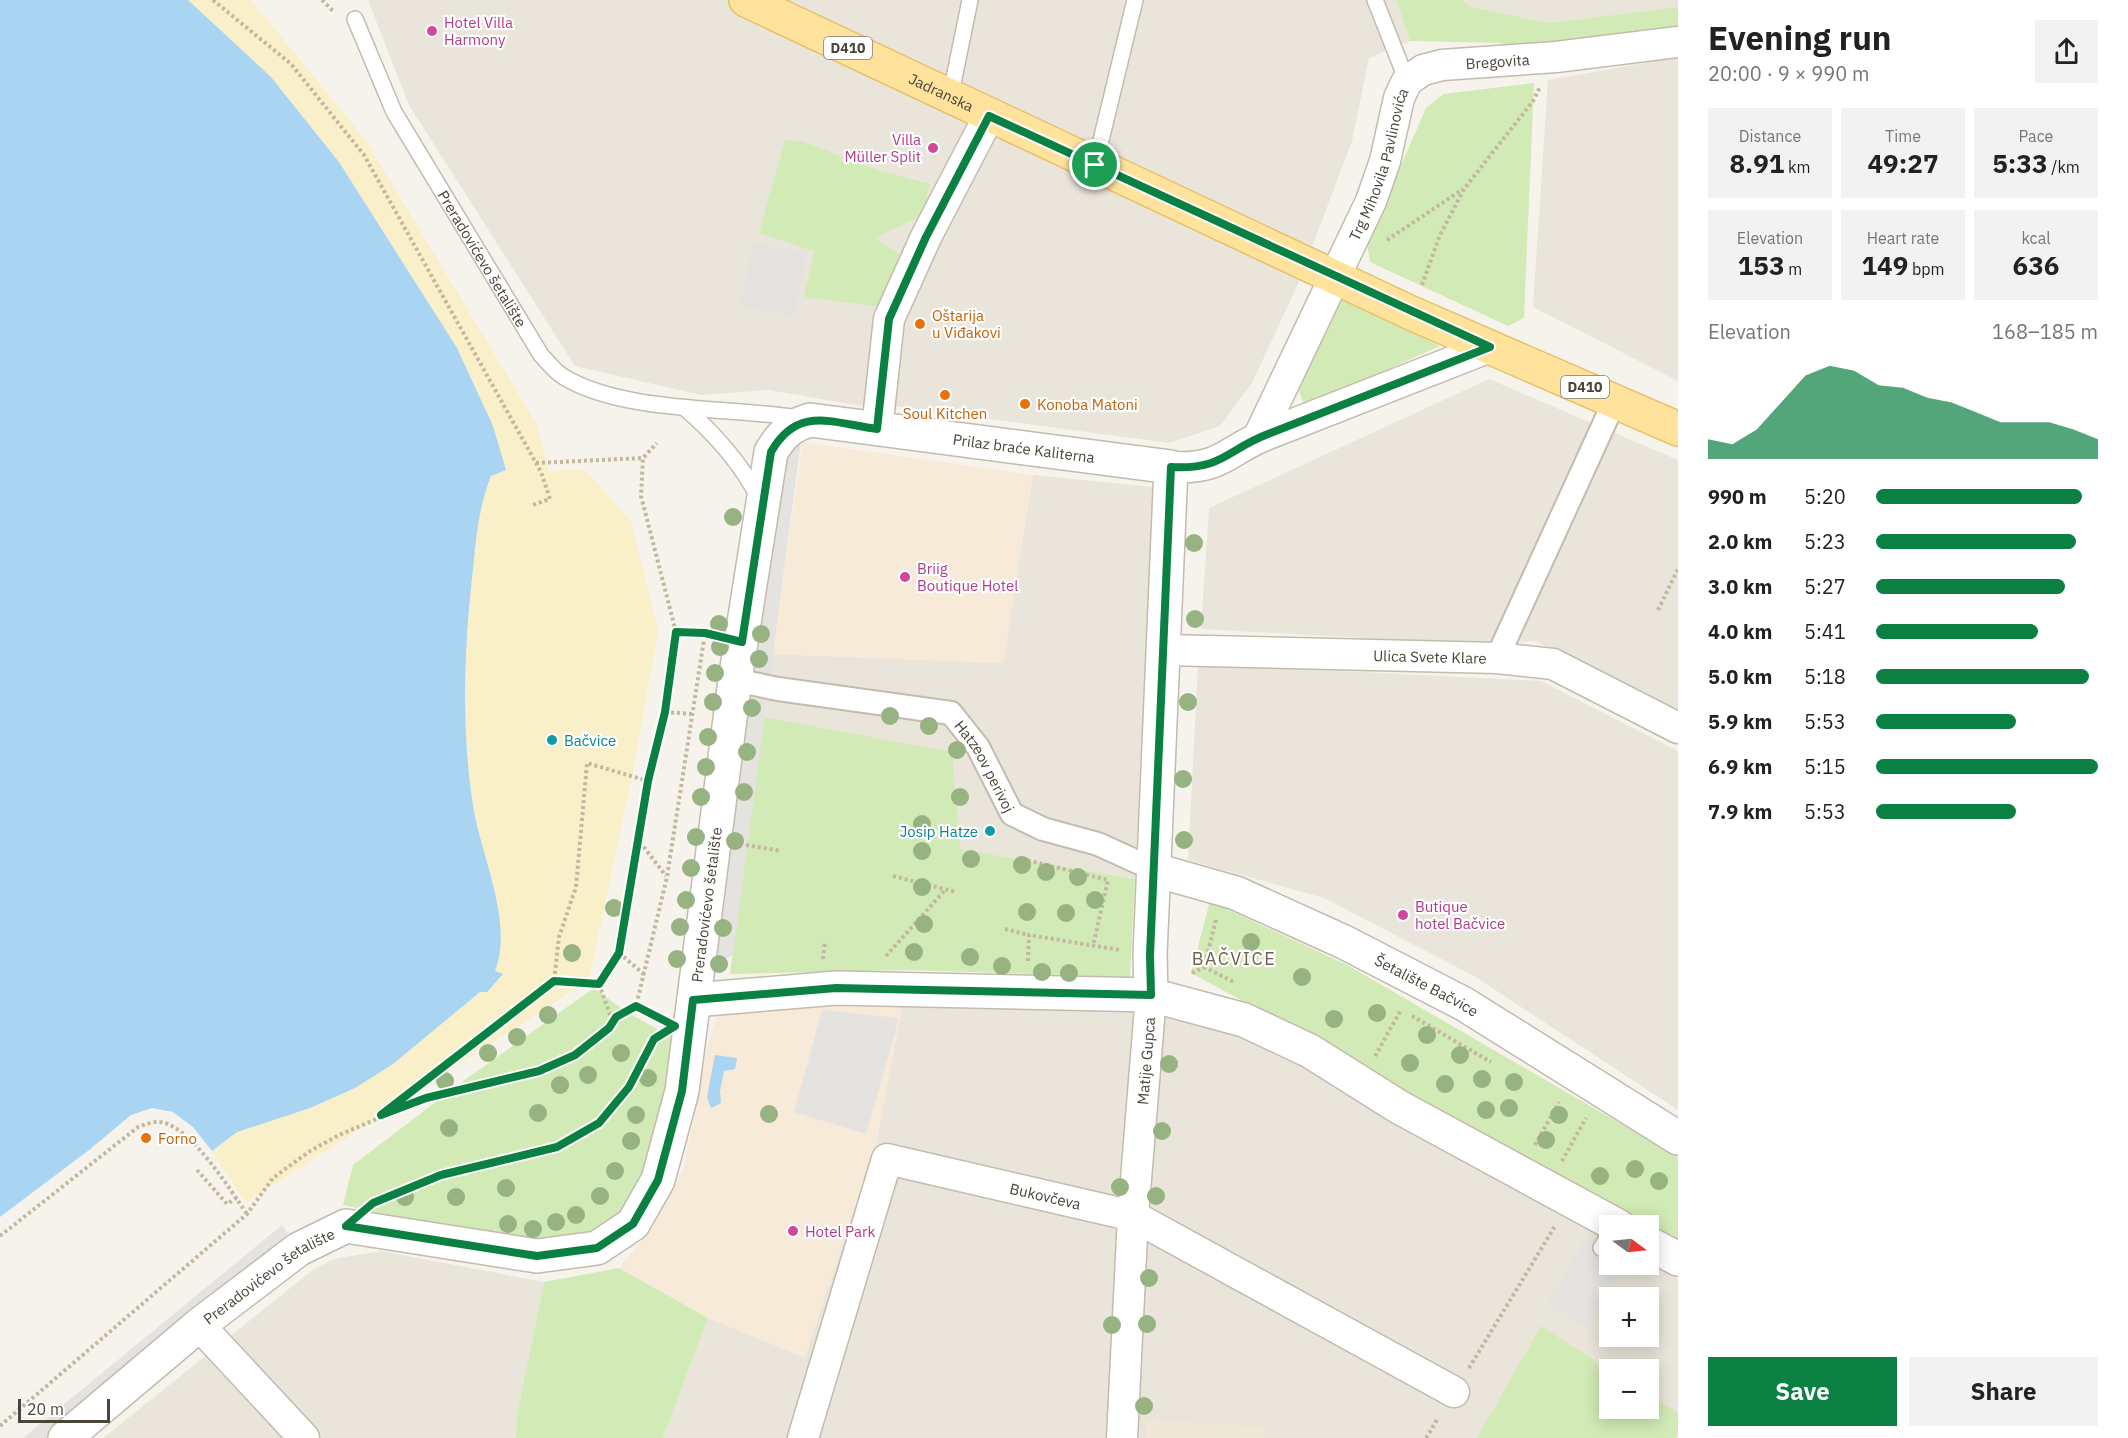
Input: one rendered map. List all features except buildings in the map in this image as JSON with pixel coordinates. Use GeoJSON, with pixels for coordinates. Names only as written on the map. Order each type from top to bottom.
{"type":"FeatureCollection","features":[{"type":"Feature","properties":{"kind":"main road","name":"Jadranska"},"geometry":{"type":"LineString","coordinates":[[746,0],[1333,277]]}},
{"type":"Feature","properties":{"kind":"main road","name":"D410"},"geometry":{"type":"LineString","coordinates":[[1333,277],[1411,313],[1615,399],[1678,429]]}},
{"type":"Feature","properties":{"kind":"street","name":"Bregovita"},"geometry":{"type":"LineString","coordinates":[[1407,81],[1424,70],[1442,65],[1556,57],[1678,42]]}},
{"type":"Feature","properties":{"kind":"street","name":"Trg Mihovila Pavlinovića"},"geometry":{"type":"LineString","coordinates":[[1258,438],[1371,201],[1384,161],[1399,98],[1407,81]]}},
{"type":"Feature","properties":{"kind":"street"},"geometry":{"type":"LineString","coordinates":[[877,429],[889,319],[926,237],[989,116]]}},
{"type":"Feature","properties":{"kind":"street"},"geometry":{"type":"LineString","coordinates":[[1171,467],[1193,468],[1215,463],[1258,438],[1490,347]]}},
{"type":"Feature","properties":{"kind":"street"},"geometry":{"type":"LineString","coordinates":[[1497,658],[1615,399]]}},
{"type":"Feature","properties":{"kind":"street","name":"Prilaz braće Kaliterna"},"geometry":{"type":"LineString","coordinates":[[810,420],[1171,467]]}},
{"type":"Feature","properties":{"kind":"street","name":"Preradovićevo šetalište"},"geometry":{"type":"LineString","coordinates":[[65,1438],[199,1325],[299,1249],[346,1226],[537,1256],[597,1248],[633,1224],[658,1180],[682,1091],[735,680],[771,452],[781,435],[794,424],[810,420]]}},
{"type":"Feature","properties":{"kind":"street","name":"Matije Gupca"},"geometry":{"type":"LineString","coordinates":[[1122,1438],[1133,1216],[1151,995],[1150,955],[1171,467]]}},
{"type":"Feature","properties":{"kind":"street","name":"Ulica Svete Klare"},"geometry":{"type":"LineString","coordinates":[[1164,650],[1497,658],[1553,664],[1678,728]]}},
{"type":"Feature","properties":{"kind":"street","name":"Hatzeov perivoj"},"geometry":{"type":"LineString","coordinates":[[735,680],[778,690],[951,713],[978,747],[1012,814],[1043,829],[1098,843],[1155,870]]}},
{"type":"Feature","properties":{"kind":"street","name":"Šetalište Bačvice"},"geometry":{"type":"LineString","coordinates":[[1155,870],[1236,893],[1344,942],[1464,1004],[1678,1138]]}},
{"type":"Feature","properties":{"kind":"street"},"geometry":{"type":"LineString","coordinates":[[693,1000],[857,989],[1151,995],[1244,1020],[1310,1051],[1399,1107],[1571,1200],[1599,1222]]}},
{"type":"Feature","properties":{"kind":"street","name":"Bukovčeva"},"geometry":{"type":"LineString","coordinates":[[803,1438],[887,1159],[1133,1216],[1454,1392]]}},
{"type":"Feature","properties":{"kind":"street"},"geometry":{"type":"LineString","coordinates":[[1659,1249],[1678,1259]]}},
{"type":"Feature","properties":{"kind":"street"},"geometry":{"type":"LineString","coordinates":[[199,1325],[304,1438]]}},
{"type":"Feature","properties":{"kind":"lane"},"geometry":{"type":"LineString","coordinates":[[950,98],[970,0]]}},
{"type":"Feature","properties":{"kind":"lane"},"geometry":{"type":"LineString","coordinates":[[1095,165],[1136,0]]}},
{"type":"Feature","properties":{"kind":"lane"},"geometry":{"type":"LineString","coordinates":[[1375,0],[1407,81]]}},
{"type":"Feature","properties":{"kind":"lane","name":"Preradovićevo šetalište"},"geometry":{"type":"LineString","coordinates":[[355,19],[394,112],[540,355],[562,376],[588,388],[686,409],[767,413],[810,420]]}},
{"type":"Feature","properties":{"kind":"lane"},"geometry":{"type":"LineString","coordinates":[[686,409],[721,441],[749,479],[763,504]]}},
{"type":"Feature","properties":{"kind":"path"},"geometry":{"type":"LineString","coordinates":[[213,0],[291,64],[364,155],[453,310],[541,472],[550,500],[533,505]]}},
{"type":"Feature","properties":{"kind":"path","name":"Trg Mihovila Pavlinovića"},"geometry":{"type":"LineString","coordinates":[[1411,313],[1440,235],[1464,189],[1533,100],[1556,57]]}},
{"type":"Feature","properties":{"kind":"path","name":"Trg Mihovila Pavlinovića"},"geometry":{"type":"LineString","coordinates":[[1349,246],[1379,244],[1464,189]]}},
{"type":"Feature","properties":{"kind":"path"},"geometry":{"type":"LineString","coordinates":[[599,984],[619,953],[648,781],[665,712],[676,632],[641,496],[643,458],[657,443]]}},
{"type":"Feature","properties":{"kind":"path"},"geometry":{"type":"LineString","coordinates":[[535,463],[643,458]]}},
{"type":"Feature","properties":{"kind":"path"},"geometry":{"type":"LineString","coordinates":[[1658,610],[1678,569]]}},
{"type":"Feature","properties":{"kind":"path"},"geometry":{"type":"LineString","coordinates":[[676,632],[705,633],[742,642]]}},
{"type":"Feature","properties":{"kind":"path"},"geometry":{"type":"LineString","coordinates":[[0,1426],[247,1214],[273,1179],[292,1165],[339,1135],[381,1115],[426,1098],[539,1071],[575,1055],[613,1023],[616,1017],[636,1006],[667,877],[705,633]]}},
{"type":"Feature","properties":{"kind":"path"},"geometry":{"type":"LineString","coordinates":[[665,712],[693,714]]}},
{"type":"Feature","properties":{"kind":"path"},"geometry":{"type":"LineString","coordinates":[[554,981],[559,937],[576,887],[587,763],[648,781]]}},
{"type":"Feature","properties":{"kind":"path"},"geometry":{"type":"LineString","coordinates":[[639,842],[667,877]]}},
{"type":"Feature","properties":{"kind":"path"},"geometry":{"type":"LineString","coordinates":[[1022,859],[1108,880],[1093,946]]}},
{"type":"Feature","properties":{"kind":"path"},"geometry":{"type":"LineString","coordinates":[[893,876],[956,892]]}},
{"type":"Feature","properties":{"kind":"path"},"geometry":{"type":"LineString","coordinates":[[857,989],[945,890]]}},
{"type":"Feature","properties":{"kind":"path"},"geometry":{"type":"LineString","coordinates":[[1218,913],[1204,967],[1235,983]]}},
{"type":"Feature","properties":{"kind":"path"},"geometry":{"type":"LineString","coordinates":[[1005,929],[1150,955]]}},
{"type":"Feature","properties":{"kind":"path"},"geometry":{"type":"LineString","coordinates":[[1026,993],[1029,935]]}},
{"type":"Feature","properties":{"kind":"path"},"geometry":{"type":"LineString","coordinates":[[619,953],[645,975]]}},
{"type":"Feature","properties":{"kind":"path"},"geometry":{"type":"LineString","coordinates":[[381,1115],[554,981],[599,984]]}},
{"type":"Feature","properties":{"kind":"path"},"geometry":{"type":"LineString","coordinates":[[599,984],[613,1023]]}},
{"type":"Feature","properties":{"kind":"path"},"geometry":{"type":"LineString","coordinates":[[1392,1004],[1492,1062]]}},
{"type":"Feature","properties":{"kind":"path"},"geometry":{"type":"LineString","coordinates":[[636,1006],[665,1021]]}},
{"type":"Feature","properties":{"kind":"path"},"geometry":{"type":"LineString","coordinates":[[1374,1058],[1401,1010]]}},
{"type":"Feature","properties":{"kind":"path"},"geometry":{"type":"LineString","coordinates":[[346,1226],[373,1203],[441,1175],[557,1147],[599,1123],[629,1087],[654,1039],[661,1035]]}},
{"type":"Feature","properties":{"kind":"path"},"geometry":{"type":"LineString","coordinates":[[1365,1053],[1384,1064]]}},
{"type":"Feature","properties":{"kind":"path"},"geometry":{"type":"LineString","coordinates":[[1550,1095],[1569,1106]]}},
{"type":"Feature","properties":{"kind":"path"},"geometry":{"type":"LineString","coordinates":[[1532,1150],[1560,1101]]}},
{"type":"Feature","properties":{"kind":"path"},"geometry":{"type":"LineString","coordinates":[[1578,1112],[1597,1123]]}},
{"type":"Feature","properties":{"kind":"path"},"geometry":{"type":"LineString","coordinates":[[1559,1166],[1587,1117]]}},
{"type":"Feature","properties":{"kind":"path"},"geometry":{"type":"LineString","coordinates":[[0,1236],[138,1127],[158,1121],[181,1131],[206,1156],[247,1214]]}},
{"type":"Feature","properties":{"kind":"path"},"geometry":{"type":"LineString","coordinates":[[197,1170],[227,1204],[236,1198]]}},
{"type":"Feature","properties":{"kind":"path"},"geometry":{"type":"LineString","coordinates":[[1426,1438],[1571,1200]]}},
{"type":"Feature","properties":{"kind":"shaded area"},"geometry":{"type":"Polygon","coordinates":[[[368,0],[1396,0],[1410,41],[1369,58],[1352,141],[1298,284],[1252,383],[1220,426],[1169,443],[893,406],[868,407],[769,390],[701,395],[575,366],[409,105],[368,0]]]}},
{"type":"Feature","properties":{"kind":"shaded area"},"geometry":{"type":"Polygon","coordinates":[[[1463,0],[1678,0],[1678,7],[1549,23],[1468,6],[1463,0]]]}},
{"type":"Feature","properties":{"kind":"shaded area"},"geometry":{"type":"Polygon","coordinates":[[[1678,57],[1678,381],[1533,307],[1548,80],[1678,57]]]}},
{"type":"Feature","properties":{"kind":"shaded area"},"geometry":{"type":"Polygon","coordinates":[[[753,243],[807,254],[794,317],[740,306],[753,243]]]}},
{"type":"Feature","properties":{"kind":"shaded area"},"geometry":{"type":"Polygon","coordinates":[[[1489,379],[1678,460],[1678,715],[1536,641],[1472,644],[1201,629],[1209,508],[1489,379]]]}},
{"type":"Feature","properties":{"kind":"shaded area"},"geometry":{"type":"Polygon","coordinates":[[[782,439],[801,442],[733,955],[706,968],[782,439]]]}},
{"type":"Feature","properties":{"kind":"shaded area"},"geometry":{"type":"Polygon","coordinates":[[[803,442],[1033,475],[1003,663],[772,654],[803,442]]]}},
{"type":"Feature","properties":{"kind":"shaded area"},"geometry":{"type":"Polygon","coordinates":[[[1033,475],[1154,487],[1135,879],[959,849],[763,717],[772,654],[1003,663],[1033,475]]]}},
{"type":"Feature","properties":{"kind":"shaded area"},"geometry":{"type":"Polygon","coordinates":[[[1198,664],[1541,681],[1678,751],[1678,1110],[1474,976],[1324,898],[1188,860],[1198,664]]]}},
{"type":"Feature","properties":{"kind":"shaded area"},"geometry":{"type":"Polygon","coordinates":[[[720,1006],[902,1006],[876,1144],[805,1358],[708,1318],[619,1268],[653,1227],[684,1168],[708,1044],[720,1006]]]}},
{"type":"Feature","properties":{"kind":"shaded area"},"geometry":{"type":"Polygon","coordinates":[[[902,1006],[1133,1007],[1209,1022],[1273,1048],[1599,1233],[1599,1275],[1659,1275],[1659,1266],[1678,1277],[1678,1438],[663,1438],[708,1318],[804,1357],[876,1144],[902,1006]]]}},
{"type":"Feature","properties":{"kind":"shaded area"},"geometry":{"type":"Polygon","coordinates":[[[822,1010],[899,1018],[866,1134],[794,1112],[822,1010]]]}},
{"type":"Feature","properties":{"kind":"shaded area"},"geometry":{"type":"Polygon","coordinates":[[[282,1225],[299,1249],[65,1438],[23,1438],[282,1225]]]}},
{"type":"Feature","properties":{"kind":"shaded area"},"geometry":{"type":"Polygon","coordinates":[[[1585,1239],[1599,1248],[1599,1275],[1619,1275],[1612,1287],[1599,1287],[1599,1308],[1587,1328],[1547,1304],[1585,1239]]]}},
{"type":"Feature","properties":{"kind":"shaded area"},"geometry":{"type":"Polygon","coordinates":[[[381,1251],[544,1282],[517,1415],[516,1438],[103,1438],[314,1269],[334,1259],[381,1251]]]}},
{"type":"Feature","properties":{"kind":"shaded area"},"geometry":{"type":"Polygon","coordinates":[[[1147,1420],[1265,1427],[1264,1438],[1146,1438],[1147,1420]]]}},
{"type":"Feature","properties":{"kind":"green space"},"geometry":{"type":"Polygon","coordinates":[[[1396,0],[1463,0],[1468,6],[1549,23],[1678,7],[1678,30],[1521,50],[1500,43],[1410,41],[1396,0]]]}},
{"type":"Feature","properties":{"kind":"green space"},"geometry":{"type":"Polygon","coordinates":[[[1534,83],[1524,318],[1508,326],[1370,262],[1367,243],[1426,108],[1443,94],[1534,83]]]}},
{"type":"Feature","properties":{"kind":"green space"},"geometry":{"type":"Polygon","coordinates":[[[785,140],[801,141],[874,169],[930,184],[923,215],[875,238],[900,255],[883,307],[804,297],[814,251],[759,233],[785,140]]]}},
{"type":"Feature","properties":{"kind":"green space"},"geometry":{"type":"Polygon","coordinates":[[[1342,297],[1440,346],[1305,406],[1297,387],[1342,297]]]}},
{"type":"Feature","properties":{"kind":"green space"},"geometry":{"type":"Polygon","coordinates":[[[763,717],[952,752],[960,849],[1135,879],[1130,977],[909,970],[730,974],[763,717]]]}},
{"type":"Feature","properties":{"kind":"green space"},"geometry":{"type":"Polygon","coordinates":[[[1210,901],[1349,966],[1678,1157],[1678,1249],[1659,1238],[1659,1215],[1620,1215],[1313,1039],[1191,973],[1210,901]]]}},
{"type":"Feature","properties":{"kind":"green space"},"geometry":{"type":"Polygon","coordinates":[[[594,988],[625,1011],[675,1039],[656,1128],[629,1214],[588,1237],[529,1242],[456,1230],[343,1205],[353,1165],[462,1082],[594,988]]]}},
{"type":"Feature","properties":{"kind":"green space"},"geometry":{"type":"Polygon","coordinates":[[[619,1268],[708,1318],[663,1438],[516,1438],[517,1415],[544,1282],[619,1268]]]}},
{"type":"Feature","properties":{"kind":"green space"},"geometry":{"type":"Polygon","coordinates":[[[1541,1326],[1599,1364],[1599,1419],[1659,1419],[1659,1401],[1678,1413],[1678,1432],[1675,1438],[1477,1438],[1541,1326]]]}},
{"type":"Feature","properties":{"kind":"sand","name":"Bačvice"},"geometry":{"type":"Polygon","coordinates":[[[188,0],[251,0],[365,139],[537,425],[549,471],[585,470],[631,521],[658,631],[634,766],[589,980],[246,1203],[212,1151],[237,1132],[310,1108],[355,1088],[393,1064],[417,1045],[502,945],[494,890],[473,807],[465,730],[465,661],[471,586],[478,525],[484,493],[491,476],[479,394],[457,348],[339,162],[271,77],[188,0]]]}},
{"type":"Feature","properties":{"kind":"water"},"geometry":{"type":"Polygon","coordinates":[[[0,0],[188,0],[271,77],[339,162],[457,348],[493,426],[506,470],[491,476],[479,522],[470,599],[465,688],[469,776],[473,806],[494,889],[501,932],[500,952],[495,971],[503,974],[487,992],[480,992],[393,1064],[355,1088],[310,1108],[237,1132],[212,1151],[193,1127],[173,1112],[152,1108],[131,1115],[89,1150],[0,1217],[0,0]]]}},
{"type":"Feature","properties":{"kind":"water"},"geometry":{"type":"Polygon","coordinates":[[[715,1055],[737,1058],[735,1069],[724,1071],[720,1091],[721,1103],[711,1108],[707,1097],[715,1055]]]}},
{"type":"Feature","properties":{"kind":"place","name":"Hotel Villa Harmony"},"geometry":{"type":"Point","coordinates":[432,31]}},
{"type":"Feature","properties":{"kind":"place","name":"Villa Müller Split"},"geometry":{"type":"Point","coordinates":[933,148]}},
{"type":"Feature","properties":{"kind":"place","name":"Oštarija u Viđakovi"},"geometry":{"type":"Point","coordinates":[920,324]}},
{"type":"Feature","properties":{"kind":"place","name":"Soul Kitchen"},"geometry":{"type":"Point","coordinates":[945,395]}},
{"type":"Feature","properties":{"kind":"place","name":"Konoba Matoni"},"geometry":{"type":"Point","coordinates":[1025,404]}},
{"type":"Feature","properties":{"kind":"place","name":"Briig Boutique Hotel"},"geometry":{"type":"Point","coordinates":[905,577]}},
{"type":"Feature","properties":{"kind":"place","name":"Bačvice"},"geometry":{"type":"Point","coordinates":[552,740]}},
{"type":"Feature","properties":{"kind":"place","name":"Josip Hatze"},"geometry":{"type":"Point","coordinates":[990,831]}},
{"type":"Feature","properties":{"kind":"place","name":"Butique hotel Bačvice"},"geometry":{"type":"Point","coordinates":[1403,915]}},
{"type":"Feature","properties":{"kind":"place","name":"Forno"},"geometry":{"type":"Point","coordinates":[146,1138]}},
{"type":"Feature","properties":{"kind":"place","name":"Hotel Park"},"geometry":{"type":"Point","coordinates":[793,1231]}},
{"type":"Feature","properties":{"kind":"district","name":"BAČVICE"},"geometry":{"type":"Point","coordinates":[1234,958]}},
{"type":"Feature","properties":{"kind":"route"},"geometry":{"type":"LineString","coordinates":[[989,116],[1095,165],[1411,313],[1490,347],[1258,438],[1215,463],[1193,468],[1171,467],[1150,955],[1151,995],[836,988],[693,1000],[682,1091],[658,1180],[633,1224],[597,1248],[537,1256],[346,1226],[373,1203],[441,1175],[557,1147],[599,1123],[629,1087],[654,1039],[675,1026],[636,1006],[616,1017],[609,1028],[575,1055],[539,1071],[426,1098],[381,1115],[554,981],[599,984],[619,953],[648,781],[665,712],[676,632],[705,633],[742,642],[771,452],[781,435],[794,424],[810,420],[877,429],[889,319],[926,237],[989,116]]}}]}
